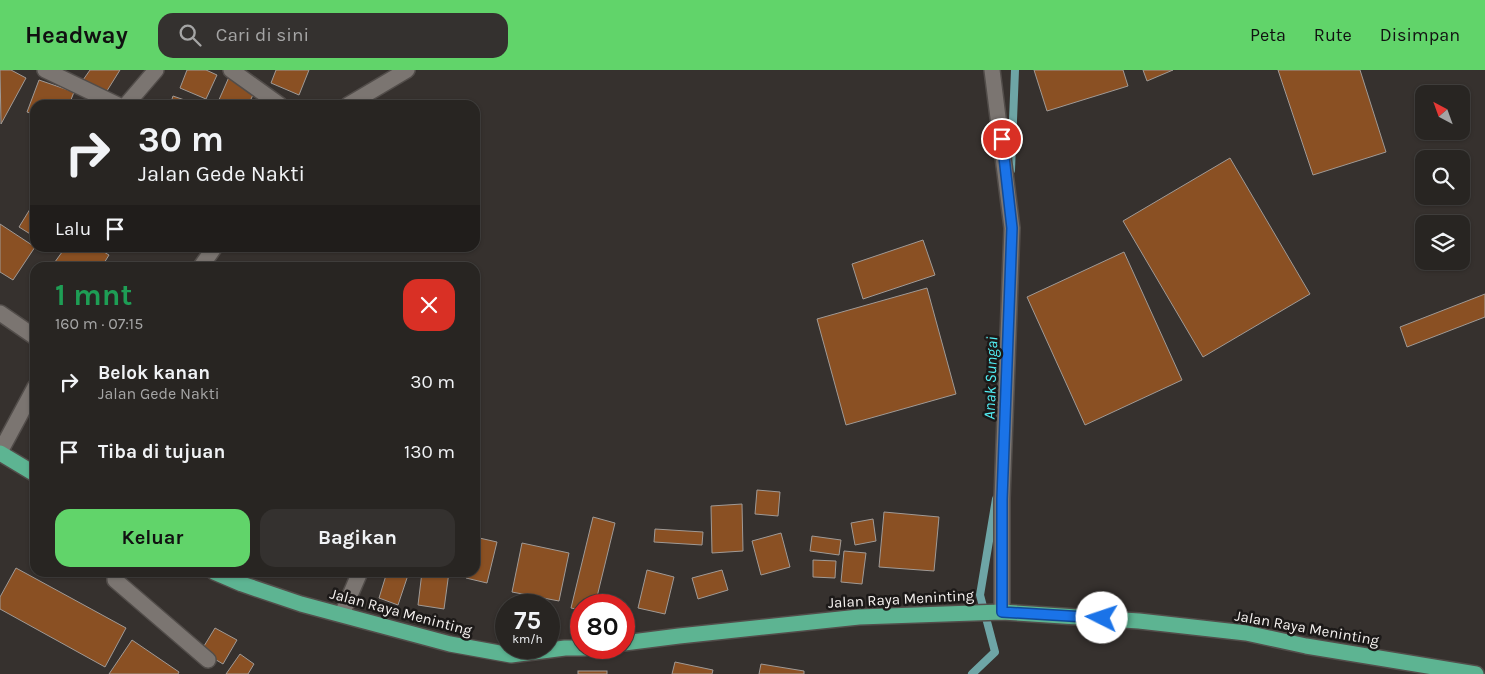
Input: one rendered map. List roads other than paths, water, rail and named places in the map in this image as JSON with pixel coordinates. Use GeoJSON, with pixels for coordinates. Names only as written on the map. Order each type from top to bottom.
{"type":"FeatureCollection","features":[{"type":"Feature","properties":{"kind":"highway"},"geometry":{"type":"LineString","coordinates":[[0,453],[30,471]]}},
{"type":"Feature","properties":{"kind":"highway","name":"Jalan Raya Meninting"},"geometry":{"type":"LineString","coordinates":[[226,577],[275,596],[450,644],[510,655],[570,648]]}},
{"type":"Feature","properties":{"kind":"highway","name":"Jalan Raya Meninting"},"geometry":{"type":"LineString","coordinates":[[635,642],[821,620],[998,612],[1139,621],[1246,633],[1306,646],[1476,674]]}},
{"type":"Feature","properties":{"kind":"street"},"geometry":{"type":"LineString","coordinates":[[45,70],[108,100]]}},
{"type":"Feature","properties":{"kind":"street"},"geometry":{"type":"LineString","coordinates":[[130,100],[156,70]]}},
{"type":"Feature","properties":{"kind":"street"},"geometry":{"type":"LineString","coordinates":[[231,70],[273,100]]}},
{"type":"Feature","properties":{"kind":"street"},"geometry":{"type":"LineString","coordinates":[[356,100],[407,70]]}},
{"type":"Feature","properties":{"kind":"street"},"geometry":{"type":"LineString","coordinates":[[992,70],[1012,228],[998,612]]}},
{"type":"Feature","properties":{"kind":"street"},"geometry":{"type":"LineString","coordinates":[[0,313],[30,334]]}},
{"type":"Feature","properties":{"kind":"street"},"geometry":{"type":"LineString","coordinates":[[0,453],[30,396]]}},
{"type":"Feature","properties":{"kind":"street"},"geometry":{"type":"LineString","coordinates":[[115,577],[115,580],[208,660]]}},
{"type":"Feature","properties":{"kind":"street"},"geometry":{"type":"LineString","coordinates":[[342,614],[358,577]]}},
{"type":"Feature","properties":{"kind":"waterway","name":"Anak Sungai"},"geometry":{"type":"LineString","coordinates":[[1011,170],[1015,70]]}},
{"type":"Feature","properties":{"kind":"waterway","name":"Anak Sungai"},"geometry":{"type":"LineString","coordinates":[[972,674],[995,652],[980,595],[996,499]]}}]}
